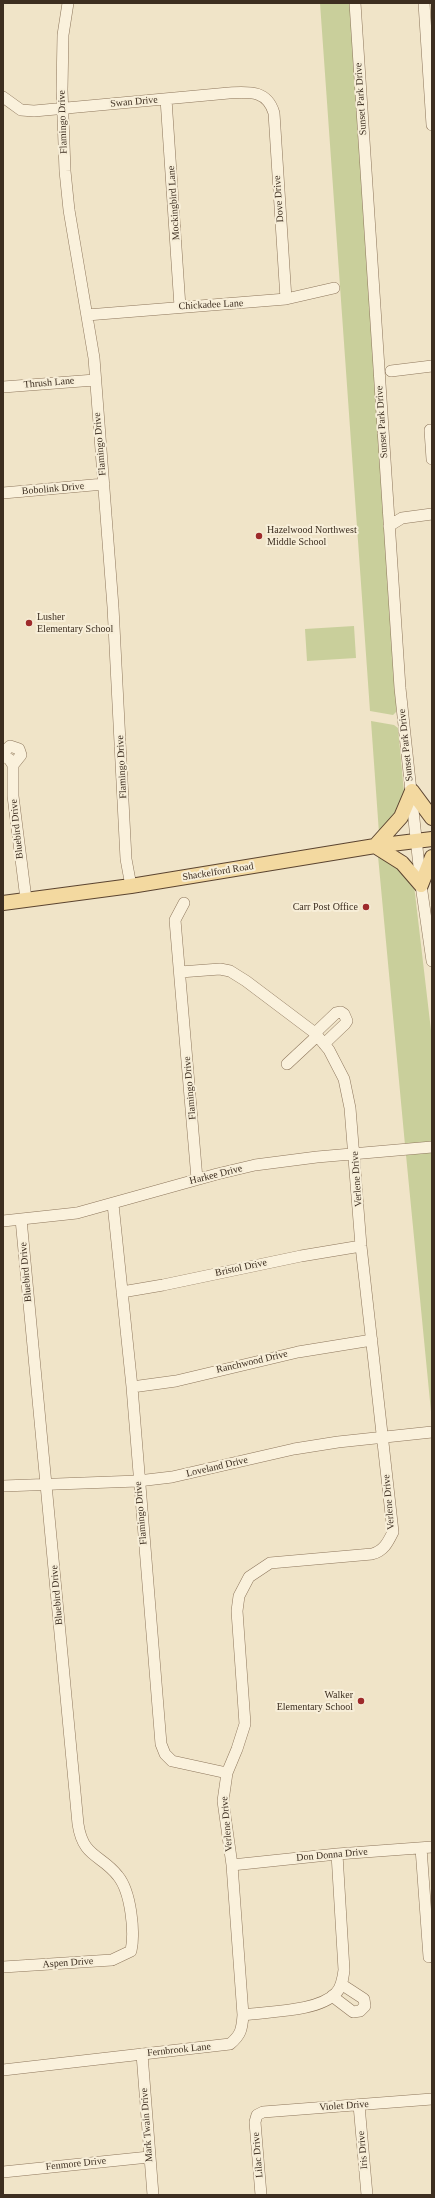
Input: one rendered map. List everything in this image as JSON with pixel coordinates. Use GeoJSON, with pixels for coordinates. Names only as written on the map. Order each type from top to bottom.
{"type":"FeatureCollection","features":[{"type":"Feature","properties":{"kind":"main road"},"geometry":{"type":"LineString","coordinates":[[412,791],[432,818]]}},
{"type":"Feature","properties":{"kind":"main road"},"geometry":{"type":"LineString","coordinates":[[412,791],[401,817],[375,846],[402,863],[421,885],[432,857]]}},
{"type":"Feature","properties":{"kind":"main road","name":"Shackelford Road"},"geometry":{"type":"LineString","coordinates":[[3,903],[131,886],[375,846],[432,839]]}},
{"type":"Feature","properties":{"kind":"street","name":"Flamingo Drive"},"geometry":{"type":"LineString","coordinates":[[68,3],[63,35],[62,109],[69,210],[94,358],[113,607],[126,859],[131,886]]}},
{"type":"Feature","properties":{"kind":"street","name":"Sunset Park Drive"},"geometry":{"type":"LineString","coordinates":[[355,3],[400,688],[421,885],[432,961]]}},
{"type":"Feature","properties":{"kind":"street"},"geometry":{"type":"LineString","coordinates":[[424,3],[430,60],[432,125]]}},
{"type":"Feature","properties":{"kind":"street","name":"Swan Drive"},"geometry":{"type":"LineString","coordinates":[[3,97],[21,110],[34,111],[251,92],[261,94],[268,100]]}},
{"type":"Feature","properties":{"kind":"street","name":"Mockingbird Lane"},"geometry":{"type":"LineString","coordinates":[[166,99],[180,307]]}},
{"type":"Feature","properties":{"kind":"street","name":"Dove Drive"},"geometry":{"type":"LineString","coordinates":[[268,100],[274,113],[286,299]]}},
{"type":"Feature","properties":{"kind":"street","name":"Chickadee Lane"},"geometry":{"type":"LineString","coordinates":[[87,315],[286,299],[334,288]]}},
{"type":"Feature","properties":{"kind":"street"},"geometry":{"type":"LineString","coordinates":[[391,371],[432,366]]}},
{"type":"Feature","properties":{"kind":"street","name":"Thrush Lane"},"geometry":{"type":"LineString","coordinates":[[3,387],[95,380]]}},
{"type":"Feature","properties":{"kind":"street"},"geometry":{"type":"LineString","coordinates":[[430,430],[432,460]]}},
{"type":"Feature","properties":{"kind":"street","name":"Bobolink Drive"},"geometry":{"type":"LineString","coordinates":[[3,493],[104,484]]}},
{"type":"Feature","properties":{"kind":"street"},"geometry":{"type":"LineString","coordinates":[[389,526],[402,518],[432,514]]}},
{"type":"Feature","properties":{"kind":"street","name":"Bluebird Drive"},"geometry":{"type":"LineString","coordinates":[[7,758],[14,796],[26,899]]}},
{"type":"Feature","properties":{"kind":"street","name":"Flamingo Drive"},"geometry":{"type":"LineString","coordinates":[[184,903],[175,920],[197,1179]]}},
{"type":"Feature","properties":{"kind":"street","name":"Verlene Drive"},"geometry":{"type":"LineString","coordinates":[[180,972],[220,969],[230,971],[319,1038],[338,1066],[348,1090],[355,1153],[361,1246],[383,1437],[392,1532],[387,1544],[377,1553],[270,1563],[249,1577],[243,1585],[237,1610],[244,1724],[238,1749],[227,1773],[223,1801],[232,1865],[243,2015]]}},
{"type":"Feature","properties":{"kind":"street"},"geometry":{"type":"LineString","coordinates":[[287,1064],[319,1038]]}},
{"type":"Feature","properties":{"kind":"street","name":"Harkee Drive"},"geometry":{"type":"LineString","coordinates":[[3,1220],[77,1213],[197,1179],[269,1163],[355,1153],[432,1147]]}},
{"type":"Feature","properties":{"kind":"street","name":"Flamingo Drive"},"geometry":{"type":"LineString","coordinates":[[113,1204],[132,1387],[138,1481],[161,1744],[165,1754],[172,1761],[227,1773]]}},
{"type":"Feature","properties":{"kind":"street","name":"Bluebird Drive"},"geometry":{"type":"LineString","coordinates":[[21,1219],[79,1834],[83,1844],[91,1853],[118,1875],[123,1884],[127,1894],[132,1930],[131,1951]]}},
{"type":"Feature","properties":{"kind":"street","name":"Bristol Drive"},"geometry":{"type":"LineString","coordinates":[[122,1292],[163,1286],[300,1256],[361,1246]]}},
{"type":"Feature","properties":{"kind":"street","name":"Ranchwood Drive"},"geometry":{"type":"LineString","coordinates":[[132,1387],[176,1381],[298,1352],[372,1340]]}},
{"type":"Feature","properties":{"kind":"street","name":"Loveland Drive"},"geometry":{"type":"LineString","coordinates":[[3,1486],[47,1486],[138,1481],[202,1471],[294,1449],[431,1431]]}},
{"type":"Feature","properties":{"kind":"street"},"geometry":{"type":"LineString","coordinates":[[427,1848],[429,1957]]}},
{"type":"Feature","properties":{"kind":"street","name":"Don Donna Drive"},"geometry":{"type":"LineString","coordinates":[[232,1865],[337,1854],[427,1848]]}},
{"type":"Feature","properties":{"kind":"street"},"geometry":{"type":"LineString","coordinates":[[243,2015],[320,2004],[337,1992],[341,1984],[344,1970],[337,1854]]}},
{"type":"Feature","properties":{"kind":"street","name":"Aspen Drive"},"geometry":{"type":"LineString","coordinates":[[3,1964],[112,1960],[131,1951]]}},
{"type":"Feature","properties":{"kind":"street"},"geometry":{"type":"LineString","coordinates":[[332,1996],[353,2012],[363,2009],[365,2006],[364,1999],[341,1984]]}},
{"type":"Feature","properties":{"kind":"street","name":"Fernbrook Lane"},"geometry":{"type":"LineString","coordinates":[[3,2070],[230,2044],[242,2031],[243,2015]]}},
{"type":"Feature","properties":{"kind":"street","name":"Mark Twain Drive"},"geometry":{"type":"LineString","coordinates":[[142,2054],[153,2195]]}},
{"type":"Feature","properties":{"kind":"street","name":"Violet Drive"},"geometry":{"type":"LineString","coordinates":[[257,2115],[268,2111],[359,2105],[432,2098]]}},
{"type":"Feature","properties":{"kind":"street","name":"Iris Drive"},"geometry":{"type":"LineString","coordinates":[[359,2105],[367,2195]]}},
{"type":"Feature","properties":{"kind":"street","name":"Lilac Drive"},"geometry":{"type":"LineString","coordinates":[[257,2115],[255,2122],[261,2195]]}},
{"type":"Feature","properties":{"kind":"street","name":"Fenmore Drive"},"geometry":{"type":"LineString","coordinates":[[3,2172],[150,2157]]}},
{"type":"Feature","properties":{"kind":"green space"},"geometry":{"type":"Polygon","coordinates":[[[320,3],[351,3],[397,705],[396,712],[393,715],[370,711],[320,3]]]}},
{"type":"Feature","properties":{"kind":"green space"},"geometry":{"type":"Polygon","coordinates":[[[354,626],[356,658],[307,661],[305,629],[354,626]]]}},
{"type":"Feature","properties":{"kind":"green space"},"geometry":{"type":"Polygon","coordinates":[[[371,721],[394,725],[398,728],[405,803],[379,833],[371,721]]]}},
{"type":"Feature","properties":{"kind":"green space"},"geometry":{"type":"Polygon","coordinates":[[[378,856],[392,859],[414,885],[432,1039],[432,1143],[405,1145],[378,856]]]}},
{"type":"Feature","properties":{"kind":"green space"},"geometry":{"type":"Polygon","coordinates":[[[432,1152],[432,1422],[406,1155],[432,1152]]]}},
{"type":"Feature","properties":{"kind":"place","name":"Hazelwood Northwest Middle School"},"geometry":{"type":"Point","coordinates":[259,536]}},
{"type":"Feature","properties":{"kind":"place","name":"Lusher Elementary School"},"geometry":{"type":"Point","coordinates":[29,623]}},
{"type":"Feature","properties":{"kind":"place","name":"Carr Post Office"},"geometry":{"type":"Point","coordinates":[366,907]}},
{"type":"Feature","properties":{"kind":"place","name":"Walker Elementary School"},"geometry":{"type":"Point","coordinates":[361,1701]}}]}
